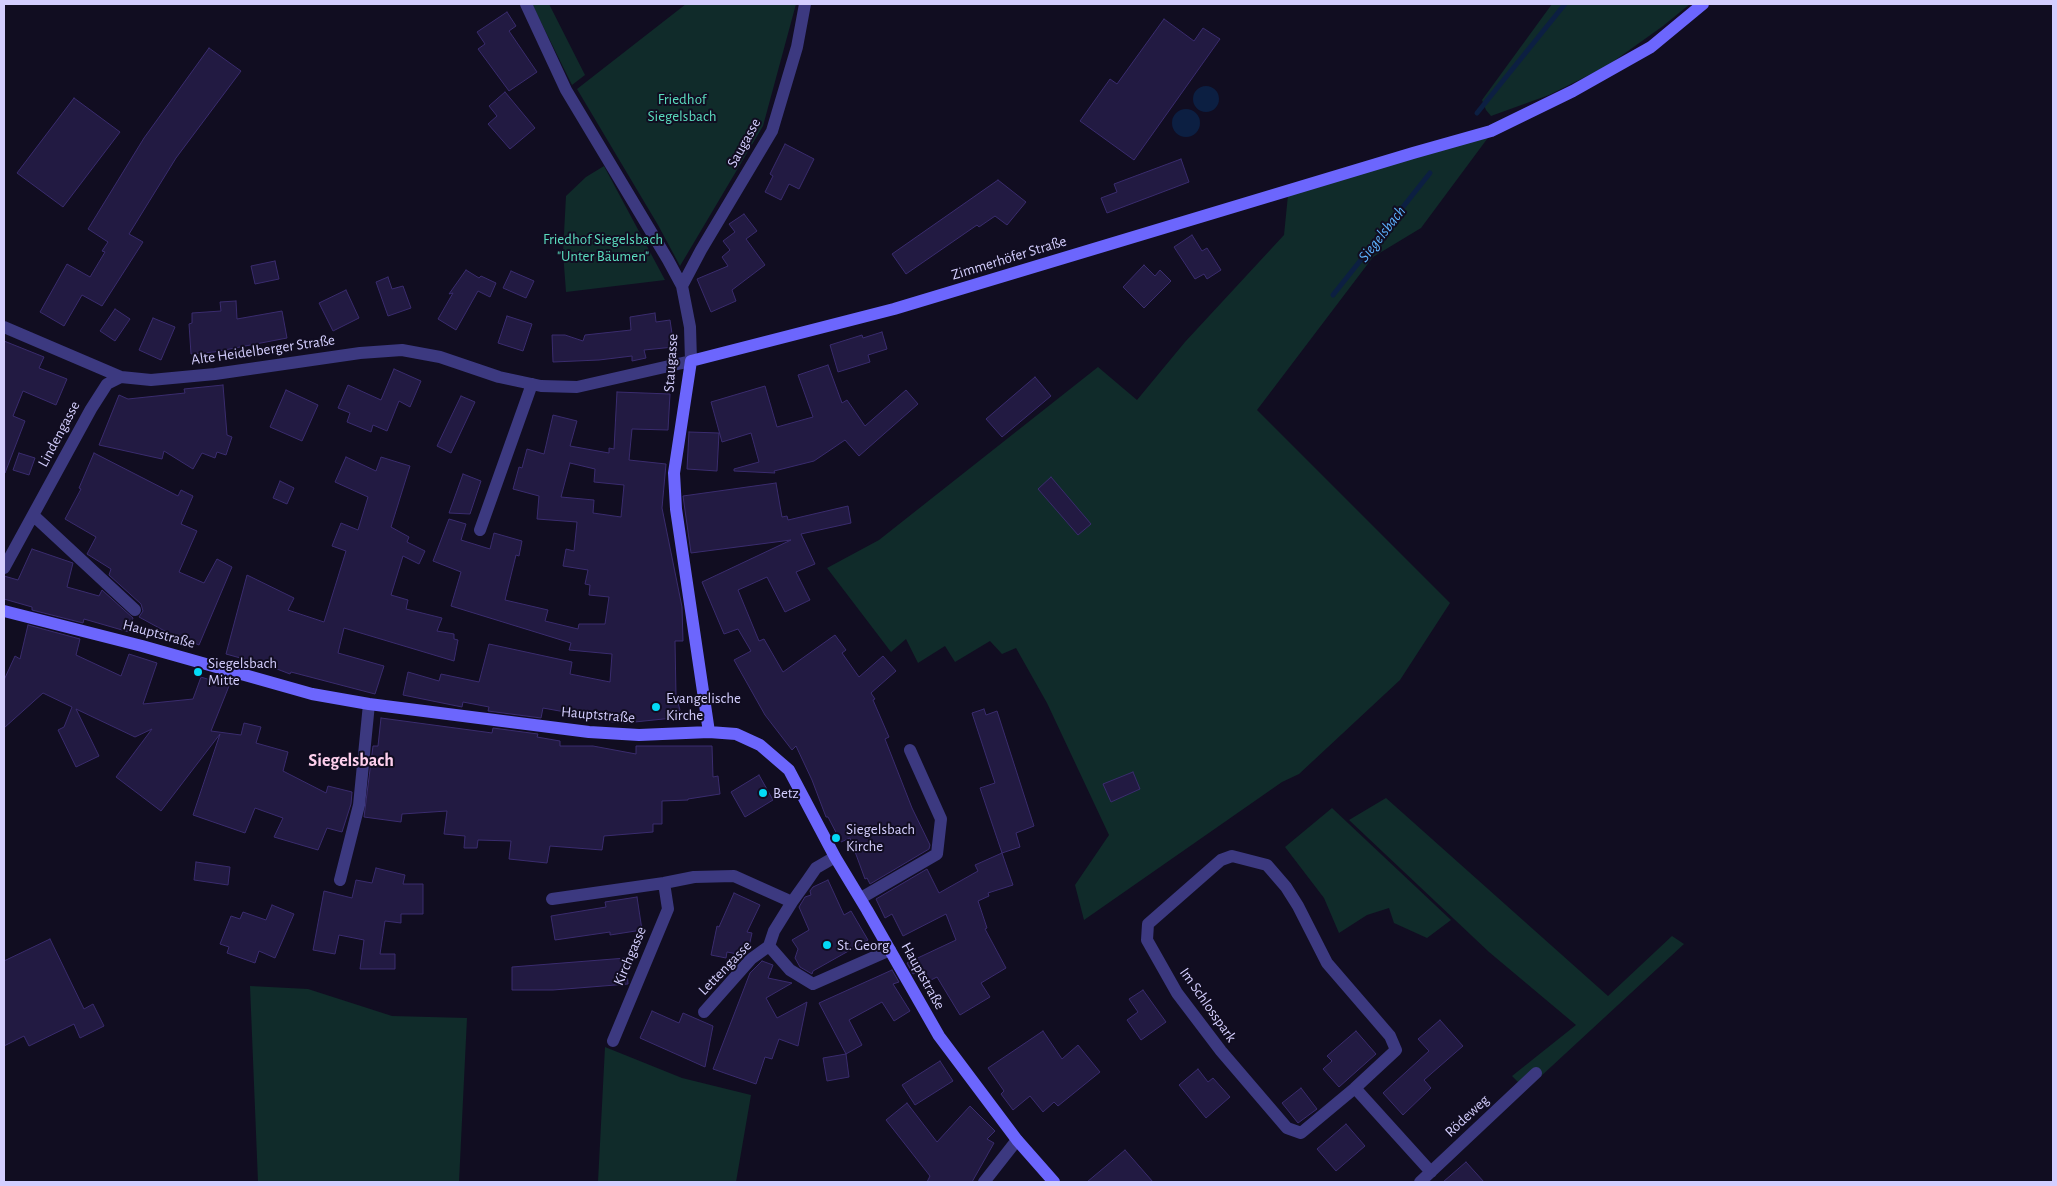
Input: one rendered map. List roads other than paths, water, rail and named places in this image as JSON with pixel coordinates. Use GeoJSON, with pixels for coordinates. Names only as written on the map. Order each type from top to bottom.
{"type":"FeatureCollection","features":[{"type":"Feature","properties":{"kind":"street","name":"Staugasse"},"geometry":{"type":"LineString","coordinates":[[526,4],[566,90],[682,286],[690,327],[691,360],[674,474],[676,508],[709,732]]}},
{"type":"Feature","properties":{"kind":"street","name":"Saugasse"},"geometry":{"type":"LineString","coordinates":[[682,286],[701,250],[772,130],[797,47],[805,4]]}},
{"type":"Feature","properties":{"kind":"street","name":"Zimmerhöfer Straße"},"geometry":{"type":"LineString","coordinates":[[691,360],[894,309],[1491,132],[1573,91],[1651,47],[1703,4]]}},
{"type":"Feature","properties":{"kind":"street","name":"Alte Heidelberger Straße"},"geometry":{"type":"LineString","coordinates":[[4,327],[122,377],[151,380],[215,374],[360,353],[402,350],[440,357],[499,377],[532,384],[577,387],[691,360]]}},
{"type":"Feature","properties":{"kind":"street","name":"Lindengasse"},"geometry":{"type":"LineString","coordinates":[[4,568],[91,409],[107,384],[122,377]]}},
{"type":"Feature","properties":{"kind":"street"},"geometry":{"type":"LineString","coordinates":[[480,530],[532,384]]}},
{"type":"Feature","properties":{"kind":"street"},"geometry":{"type":"LineString","coordinates":[[34,516],[135,610]]}},
{"type":"Feature","properties":{"kind":"street","name":"Hauptstraße"},"geometry":{"type":"LineString","coordinates":[[4,611],[152,649],[312,694],[369,704],[589,732],[639,735],[709,732],[736,734],[760,745],[789,770],[835,857],[861,898],[939,1036],[1016,1140],[1054,1182]]}},
{"type":"Feature","properties":{"kind":"street"},"geometry":{"type":"LineString","coordinates":[[340,880],[359,805],[369,704]]}},
{"type":"Feature","properties":{"kind":"street"},"geometry":{"type":"LineString","coordinates":[[861,898],[937,854],[941,819],[910,750]]}},
{"type":"Feature","properties":{"kind":"street","name":"Im Schlosspark"},"geometry":{"type":"LineString","coordinates":[[1232,856],[1267,865],[1290,893],[1327,963],[1390,1036],[1396,1050],[1355,1088],[1301,1133],[1287,1128],[1221,1051],[1177,993],[1147,940],[1148,924],[1221,860],[1232,856]]}},
{"type":"Feature","properties":{"kind":"street","name":"Lettengasse"},"geometry":{"type":"LineString","coordinates":[[704,1012],[752,959],[769,946],[774,931],[816,868],[835,857]]}},
{"type":"Feature","properties":{"kind":"street"},"geometry":{"type":"LineString","coordinates":[[552,899],[694,877],[734,876],[792,902]]}},
{"type":"Feature","properties":{"kind":"street","name":"Kirchgasse"},"geometry":{"type":"LineString","coordinates":[[613,1041],[668,909],[664,883]]}},
{"type":"Feature","properties":{"kind":"street","name":"Lettengasse"},"geometry":{"type":"LineString","coordinates":[[769,946],[790,970],[813,984],[890,950]]}},
{"type":"Feature","properties":{"kind":"street","name":"Rödeweg"},"geometry":{"type":"LineString","coordinates":[[1420,1182],[1536,1073]]}},
{"type":"Feature","properties":{"kind":"street"},"geometry":{"type":"LineString","coordinates":[[1355,1088],[1430,1172]]}},
{"type":"Feature","properties":{"kind":"street"},"geometry":{"type":"LineString","coordinates":[[984,1182],[1016,1140]]}},
{"type":"Feature","properties":{"kind":"water"},"geometry":{"type":"Polygon","coordinates":[[[1206,86],[1215,90],[1219,99],[1215,108],[1206,112],[1197,108],[1193,99],[1197,90],[1206,86]]]}},
{"type":"Feature","properties":{"kind":"water"},"geometry":{"type":"Polygon","coordinates":[[[1186,109],[1196,113],[1200,123],[1196,133],[1186,137],[1176,133],[1172,123],[1176,113],[1186,109]]]}},
{"type":"Feature","properties":{"kind":"waterway","name":"Siegelsbach"},"geometry":{"type":"LineString","coordinates":[[1477,113],[1565,4]]}},
{"type":"Feature","properties":{"kind":"waterway","name":"Siegelsbach"},"geometry":{"type":"LineString","coordinates":[[1333,295],[1430,173]]}},
{"type":"Feature","properties":{"kind":"place","name":"Siegelsbach Mitte"},"geometry":{"type":"Point","coordinates":[198,672]}},
{"type":"Feature","properties":{"kind":"place","name":"Evangelische Kirche"},"geometry":{"type":"Point","coordinates":[656,707]}},
{"type":"Feature","properties":{"kind":"place","name":"Betz"},"geometry":{"type":"Point","coordinates":[763,793]}},
{"type":"Feature","properties":{"kind":"place","name":"Siegelsbach Kirche"},"geometry":{"type":"Point","coordinates":[836,838]}},
{"type":"Feature","properties":{"kind":"place","name":"St. Georg"},"geometry":{"type":"Point","coordinates":[827,945]}},
{"type":"Feature","properties":{"kind":"district","name":"Siegelsbach"},"geometry":{"type":"Point","coordinates":[351,761]}},
{"type":"Feature","properties":{"kind":"park label","name":"Friedhof Siegelsbach"},"geometry":{"type":"Point","coordinates":[682,108]}},
{"type":"Feature","properties":{"kind":"park label","name":"Friedhof Siegelsbach \"Unter Bäumen\""},"geometry":{"type":"Point","coordinates":[603,248]}}]}
